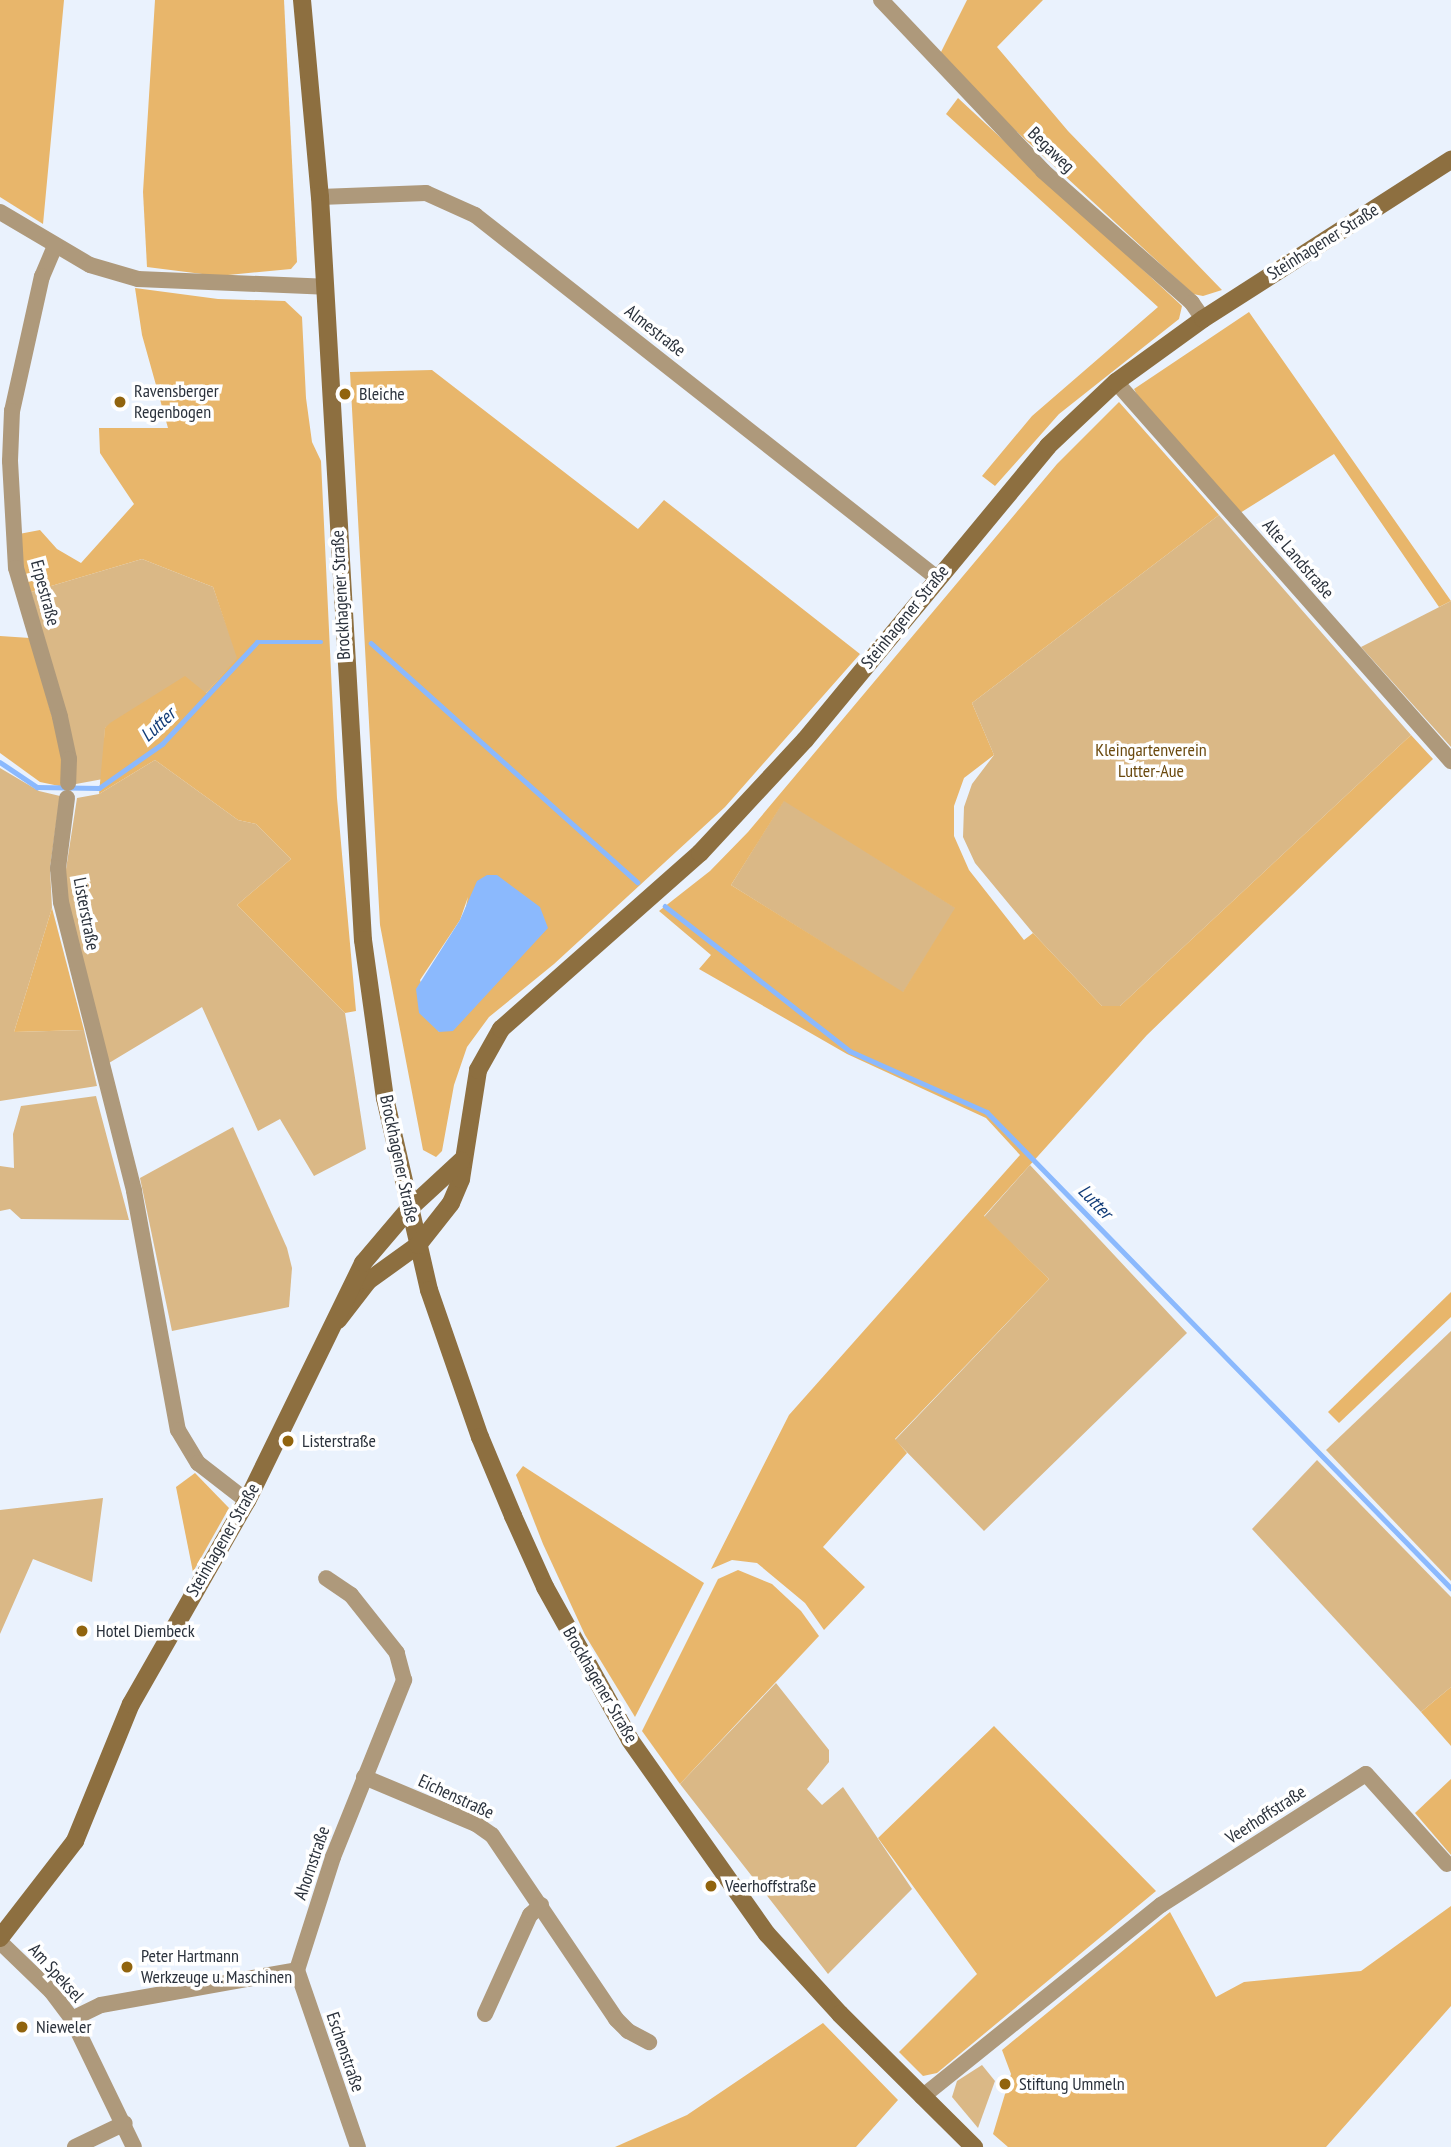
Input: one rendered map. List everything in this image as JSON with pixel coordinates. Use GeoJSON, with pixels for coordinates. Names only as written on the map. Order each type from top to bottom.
{"type":"FeatureCollection","features":[{"type":"Feature","properties":{"kind":"main road","name":"Brockhagener Straße"},"geometry":{"type":"LineString","coordinates":[[302,0],[320,197],[363,940],[383,1085],[418,1245],[480,1437],[545,1587],[607,1700],[696,1839],[767,1934],[922,2097],[975,2147]]}},
{"type":"Feature","properties":{"kind":"main road","name":"Steinhagener Straße"},"geometry":{"type":"LineString","coordinates":[[338,1320],[368,1280],[418,1245],[451,1203],[461,1179],[461,1161],[476,1078],[501,1029],[700,853],[805,740],[1048,446],[1116,382],[1203,318],[1451,160]]}},
{"type":"Feature","properties":{"kind":"main road","name":"Steinhagener Straße"},"geometry":{"type":"LineString","coordinates":[[0,1940],[75,1841],[131,1704],[247,1501],[338,1320],[363,1263],[409,1209],[461,1161]]}},
{"type":"Feature","properties":{"kind":"street","name":"Begaweg"},"geometry":{"type":"LineString","coordinates":[[881,0],[1043,171],[1192,303],[1203,318]]}},
{"type":"Feature","properties":{"kind":"street","name":"Almestraße"},"geometry":{"type":"LineString","coordinates":[[320,197],[426,193],[451,200],[475,215],[937,578]]}},
{"type":"Feature","properties":{"kind":"street"},"geometry":{"type":"LineString","coordinates":[[0,212],[90,265],[138,279],[325,287]]}},
{"type":"Feature","properties":{"kind":"street","name":"Erpestraße"},"geometry":{"type":"LineString","coordinates":[[55,246],[42,276],[12,411],[10,461],[16,568],[60,717],[69,759],[67,791]]}},
{"type":"Feature","properties":{"kind":"street","name":"Alte Landstraße"},"geometry":{"type":"LineString","coordinates":[[1116,382],[1451,761]]}},
{"type":"Feature","properties":{"kind":"street","name":"Listerstraße"},"geometry":{"type":"LineString","coordinates":[[67,791],[58,867],[61,902],[134,1191],[178,1430],[198,1463],[247,1501]]}},
{"type":"Feature","properties":{"kind":"street","name":"Ahornstraße"},"geometry":{"type":"LineString","coordinates":[[297,1969],[364,1777],[402,1690],[402,1662],[351,1595],[326,1578]]}},
{"type":"Feature","properties":{"kind":"street","name":"Veerhoffstraße"},"geometry":{"type":"LineString","coordinates":[[922,2097],[1161,1905],[1366,1774],[1447,1864]]}},
{"type":"Feature","properties":{"kind":"street","name":"Eichenstraße"},"geometry":{"type":"LineString","coordinates":[[364,1777],[477,1824],[492,1835],[621,2026],[649,2042]]}},
{"type":"Feature","properties":{"kind":"street"},"geometry":{"type":"LineString","coordinates":[[485,2014],[530,1915],[541,1905]]}},
{"type":"Feature","properties":{"kind":"street","name":"Am Speksel"},"geometry":{"type":"LineString","coordinates":[[0,1940],[51,1991],[72,2019],[125,2123],[134,2147]]}},
{"type":"Feature","properties":{"kind":"street"},"geometry":{"type":"LineString","coordinates":[[72,2019],[102,2005],[297,1969]]}},
{"type":"Feature","properties":{"kind":"street","name":"Eschenstraße"},"geometry":{"type":"LineString","coordinates":[[297,1969],[358,2147]]}},
{"type":"Feature","properties":{"kind":"street"},"geometry":{"type":"LineString","coordinates":[[75,2147],[125,2123]]}},
{"type":"Feature","properties":{"kind":"green space","name":"Kleingartenverein Lutter-Aue"},"geometry":{"type":"Polygon","coordinates":[[[1219,515],[1411,735],[1120,1006],[1102,1006],[1033,933],[975,863],[963,837],[964,807],[972,784],[994,755],[972,703],[1219,515]]]}},
{"type":"Feature","properties":{"kind":"green space"},"geometry":{"type":"Polygon","coordinates":[[[142,559],[213,587],[238,658],[206,693],[105,728],[103,779],[76,784],[66,717],[31,592],[142,559]]]}},
{"type":"Feature","properties":{"kind":"green space"},"geometry":{"type":"Polygon","coordinates":[[[1451,601],[1451,747],[1361,647],[1451,601]]]}},
{"type":"Feature","properties":{"kind":"green space"},"geometry":{"type":"Polygon","coordinates":[[[155,760],[238,820],[256,824],[291,859],[237,905],[345,1013],[366,1149],[314,1176],[280,1119],[258,1131],[202,1007],[109,1063],[66,899],[66,869],[77,798],[99,794],[155,760]]]}},
{"type":"Feature","properties":{"kind":"green space"},"geometry":{"type":"Polygon","coordinates":[[[0,768],[39,791],[60,796],[50,868],[52,908],[14,1032],[84,1030],[97,1086],[0,1101],[0,768]]]}},
{"type":"Feature","properties":{"kind":"green space"},"geometry":{"type":"Polygon","coordinates":[[[784,800],[956,908],[903,993],[731,885],[784,800]]]}},
{"type":"Feature","properties":{"kind":"green space"},"geometry":{"type":"Polygon","coordinates":[[[96,1096],[129,1220],[21,1219],[10,1209],[0,1211],[0,1166],[14,1168],[13,1134],[21,1106],[96,1096]]]}},
{"type":"Feature","properties":{"kind":"green space"},"geometry":{"type":"Polygon","coordinates":[[[233,1127],[287,1248],[292,1268],[289,1307],[172,1331],[140,1178],[233,1127]]]}},
{"type":"Feature","properties":{"kind":"green space"},"geometry":{"type":"Polygon","coordinates":[[[1030,1165],[1187,1333],[984,1531],[895,1440],[1049,1279],[984,1217],[1030,1165]]]}},
{"type":"Feature","properties":{"kind":"green space"},"geometry":{"type":"Polygon","coordinates":[[[1451,1331],[1451,1581],[1326,1450],[1451,1331]]]}},
{"type":"Feature","properties":{"kind":"green space"},"geometry":{"type":"Polygon","coordinates":[[[1317,1460],[1451,1597],[1451,1687],[1421,1712],[1252,1529],[1317,1460]]]}},
{"type":"Feature","properties":{"kind":"green space"},"geometry":{"type":"Polygon","coordinates":[[[103,1498],[92,1582],[33,1559],[0,1634],[0,1510],[103,1498]]]}},
{"type":"Feature","properties":{"kind":"green space"},"geometry":{"type":"Polygon","coordinates":[[[776,1683],[829,1750],[829,1762],[807,1789],[822,1805],[843,1787],[912,1889],[828,1974],[680,1784],[776,1683]]]}},
{"type":"Feature","properties":{"kind":"green space"},"geometry":{"type":"Polygon","coordinates":[[[982,2065],[995,2081],[978,2128],[952,2097],[957,2081],[982,2065]]]}},
{"type":"Feature","properties":{"kind":"shaded area"},"geometry":{"type":"Polygon","coordinates":[[[0,0],[64,0],[43,224],[0,197],[0,0]]]}},
{"type":"Feature","properties":{"kind":"shaded area"},"geometry":{"type":"Polygon","coordinates":[[[155,0],[284,0],[297,262],[291,269],[218,276],[147,267],[143,192],[155,0]]]}},
{"type":"Feature","properties":{"kind":"shaded area"},"geometry":{"type":"Polygon","coordinates":[[[967,0],[1043,0],[997,47],[1068,131],[1222,290],[1203,296],[1193,294],[967,86],[940,54],[967,0]]]}},
{"type":"Feature","properties":{"kind":"shaded area"},"geometry":{"type":"Polygon","coordinates":[[[958,98],[1182,306],[1179,319],[1059,414],[995,486],[982,476],[1032,416],[1158,307],[946,114],[958,98]]]}},
{"type":"Feature","properties":{"kind":"shaded area"},"geometry":{"type":"Polygon","coordinates":[[[135,288],[218,299],[285,301],[302,317],[306,398],[312,442],[321,461],[337,798],[356,1011],[345,1013],[237,905],[291,859],[256,824],[238,820],[155,760],[99,794],[105,728],[110,723],[185,676],[206,693],[237,658],[213,587],[142,559],[31,592],[22,566],[19,534],[40,530],[57,549],[81,563],[134,504],[100,453],[99,428],[168,428],[142,335],[135,288]]]}},
{"type":"Feature","properties":{"kind":"shaded area"},"geometry":{"type":"Polygon","coordinates":[[[1249,312],[1451,601],[1439,607],[1334,454],[1240,513],[1142,404],[1134,389],[1249,312]]]}},
{"type":"Feature","properties":{"kind":"shaded area"},"geometry":{"type":"Polygon","coordinates":[[[432,370],[638,529],[664,500],[860,654],[725,807],[554,964],[489,1017],[467,1047],[454,1085],[442,1151],[436,1157],[423,1150],[380,925],[350,372],[432,370]],[[468,897],[460,920],[420,980],[439,1032],[468,897]]]}},
{"type":"Feature","properties":{"kind":"shaded area"},"geometry":{"type":"Polygon","coordinates":[[[1119,402],[1219,515],[972,703],[994,755],[964,778],[954,806],[954,836],[969,870],[1024,940],[1033,933],[1102,1006],[1120,1006],[1411,735],[1433,759],[1147,1035],[984,1216],[1049,1279],[895,1439],[907,1453],[823,1547],[865,1587],[824,1630],[805,1603],[757,1563],[732,1560],[711,1569],[789,1415],[1020,1155],[986,1118],[847,1054],[699,969],[711,955],[659,911],[710,871],[748,832],[1057,464],[1119,402]],[[784,801],[731,885],[903,992],[955,908],[784,801]]]}},
{"type":"Feature","properties":{"kind":"shaded area"},"geometry":{"type":"Polygon","coordinates":[[[0,636],[30,638],[64,759],[64,787],[40,782],[0,753],[0,636]]]}},
{"type":"Feature","properties":{"kind":"shaded area"},"geometry":{"type":"Polygon","coordinates":[[[52,908],[84,1030],[14,1032],[52,908]]]}},
{"type":"Feature","properties":{"kind":"shaded area"},"geometry":{"type":"Polygon","coordinates":[[[1451,1292],[1451,1317],[1339,1423],[1328,1412],[1451,1292]]]}},
{"type":"Feature","properties":{"kind":"shaded area"},"geometry":{"type":"Polygon","coordinates":[[[523,1466],[704,1583],[635,1717],[585,1635],[543,1544],[516,1475],[523,1466]]]}},
{"type":"Feature","properties":{"kind":"shaded area"},"geometry":{"type":"Polygon","coordinates":[[[195,1473],[229,1508],[193,1572],[176,1487],[195,1473]]]}},
{"type":"Feature","properties":{"kind":"shaded area"},"geometry":{"type":"Polygon","coordinates":[[[738,1570],[772,1584],[801,1611],[819,1636],[680,1784],[642,1731],[718,1579],[738,1570]]]}},
{"type":"Feature","properties":{"kind":"shaded area"},"geometry":{"type":"Polygon","coordinates":[[[1451,1687],[1451,1746],[1421,1712],[1451,1687]]]}},
{"type":"Feature","properties":{"kind":"shaded area"},"geometry":{"type":"Polygon","coordinates":[[[994,1726],[1156,1891],[937,2073],[923,2076],[899,2052],[977,1974],[878,1838],[994,1726]]]}},
{"type":"Feature","properties":{"kind":"shaded area"},"geometry":{"type":"Polygon","coordinates":[[[1451,1779],[1451,1855],[1415,1813],[1451,1779]]]}},
{"type":"Feature","properties":{"kind":"shaded area"},"geometry":{"type":"Polygon","coordinates":[[[1451,1906],[1451,2006],[1326,2147],[1008,2147],[993,2134],[1011,2074],[1002,2050],[1170,1912],[1216,1997],[1244,1982],[1361,1971],[1451,1906]]]}},
{"type":"Feature","properties":{"kind":"shaded area"},"geometry":{"type":"Polygon","coordinates":[[[823,2023],[898,2100],[856,2147],[615,2147],[687,2115],[823,2023]]]}},
{"type":"Feature","properties":{"kind":"water"},"geometry":{"type":"Polygon","coordinates":[[[487,875],[497,875],[540,907],[548,928],[453,1031],[439,1032],[419,1013],[416,989],[460,920],[477,881],[487,875]]]}},
{"type":"Feature","properties":{"kind":"waterway","name":"Lutter"},"geometry":{"type":"LineString","coordinates":[[0,762],[37,787],[99,788],[162,744],[257,642],[321,642]]}},
{"type":"Feature","properties":{"kind":"waterway","name":"Lutter"},"geometry":{"type":"LineString","coordinates":[[371,643],[637,882]]}},
{"type":"Feature","properties":{"kind":"waterway","name":"Lutter"},"geometry":{"type":"LineString","coordinates":[[665,906],[850,1051],[987,1112],[1451,1588]]}},
{"type":"Feature","properties":{"kind":"place","name":"Bleiche"},"geometry":{"type":"Point","coordinates":[345,394]}},
{"type":"Feature","properties":{"kind":"place","name":"Ravensberger Regenbogen"},"geometry":{"type":"Point","coordinates":[120,402]}},
{"type":"Feature","properties":{"kind":"place","name":"Listerstraße"},"geometry":{"type":"Point","coordinates":[288,1441]}},
{"type":"Feature","properties":{"kind":"place","name":"Hotel Diembeck"},"geometry":{"type":"Point","coordinates":[82,1631]}},
{"type":"Feature","properties":{"kind":"place","name":"Veerhoffstraße"},"geometry":{"type":"Point","coordinates":[711,1886]}},
{"type":"Feature","properties":{"kind":"place","name":"Peter Hartmann Werkzeuge u. Maschinen"},"geometry":{"type":"Point","coordinates":[127,1967]}},
{"type":"Feature","properties":{"kind":"place","name":"Nieweler"},"geometry":{"type":"Point","coordinates":[22,2027]}},
{"type":"Feature","properties":{"kind":"place","name":"Stiftung Ummeln"},"geometry":{"type":"Point","coordinates":[1005,2084]}}]}
